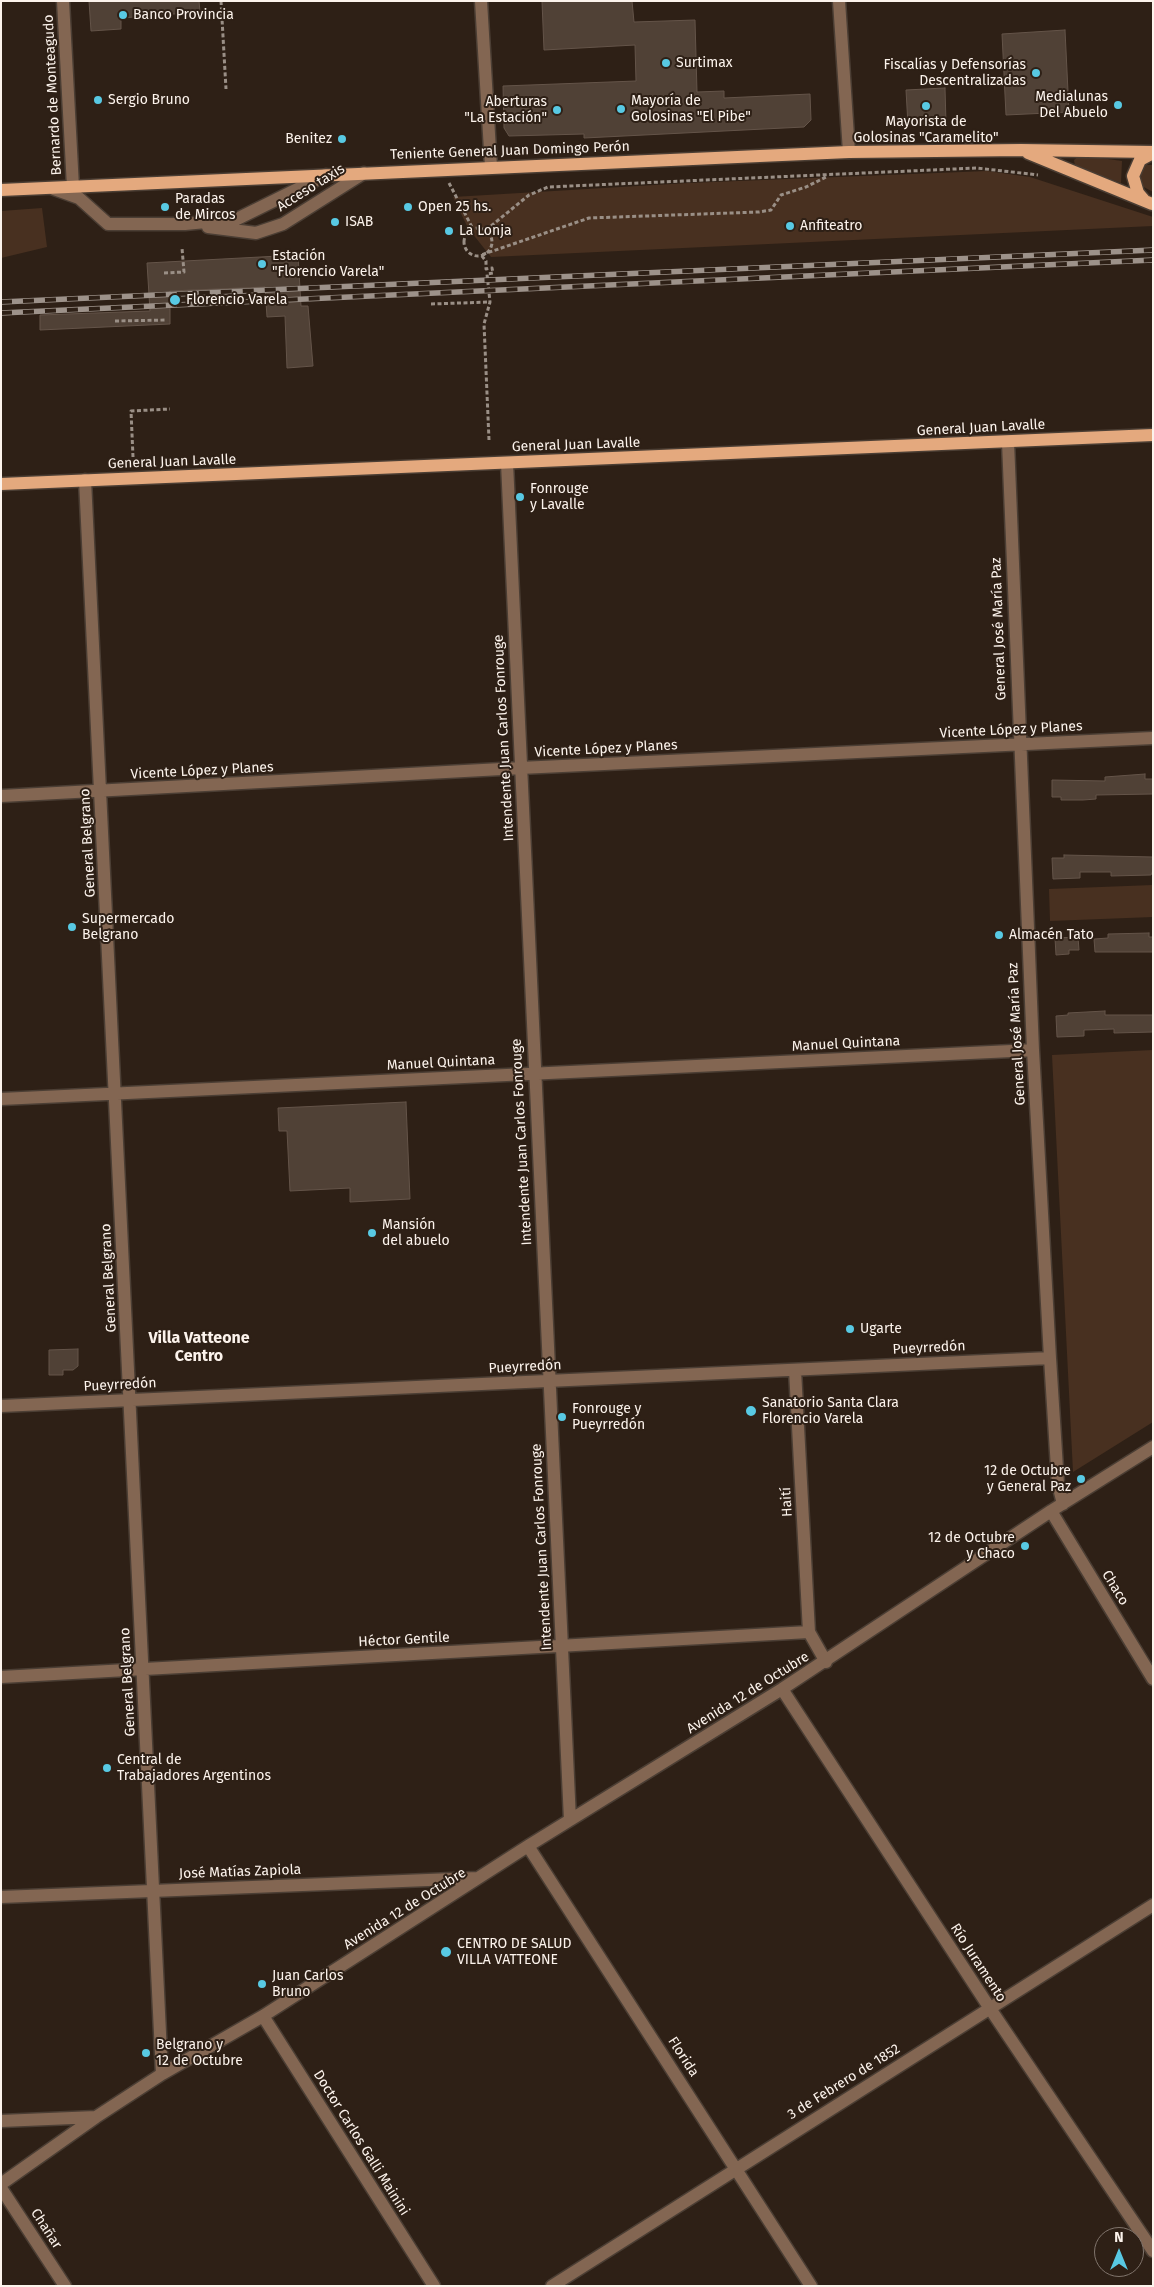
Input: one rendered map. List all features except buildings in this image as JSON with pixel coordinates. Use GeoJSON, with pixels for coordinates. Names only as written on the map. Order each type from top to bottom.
{"type":"FeatureCollection","features":[{"type":"Feature","properties":{"kind":"main road","name":"Teniente General Juan Domingo Perón"},"geometry":{"type":"LineString","coordinates":[[1021,150],[1152,204]]}},
{"type":"Feature","properties":{"kind":"main road","name":"Teniente General Juan Domingo Perón"},"geometry":{"type":"LineString","coordinates":[[1,190],[849,152],[1021,150],[1153,152]]}},
{"type":"Feature","properties":{"kind":"main road"},"geometry":{"type":"LineString","coordinates":[[1152,204],[1138,193],[1133,176],[1140,160],[1153,152]]}},
{"type":"Feature","properties":{"kind":"main road","name":"General Juan Lavalle"},"geometry":{"type":"LineString","coordinates":[[1,484],[1153,435]]}},
{"type":"Feature","properties":{"kind":"street","name":"Bernardo de Monteagudo"},"geometry":{"type":"LineString","coordinates":[[63,1],[73,187]]}},
{"type":"Feature","properties":{"kind":"street"},"geometry":{"type":"LineString","coordinates":[[481,1],[491,167]]}},
{"type":"Feature","properties":{"kind":"street"},"geometry":{"type":"LineString","coordinates":[[839,1],[849,152]]}},
{"type":"Feature","properties":{"kind":"street","name":"Acceso taxis"},"geometry":{"type":"LineString","coordinates":[[185,224],[256,233],[283,224],[364,173]]}},
{"type":"Feature","properties":{"kind":"street"},"geometry":{"type":"LineString","coordinates":[[51,188],[79,198],[108,224],[185,224],[237,219],[327,175]]}},
{"type":"Feature","properties":{"kind":"street","name":"General José María Paz"},"geometry":{"type":"LineString","coordinates":[[1008,442],[1018,745],[1033,1050],[1058,1484],[1063,1504]]}},
{"type":"Feature","properties":{"kind":"street","name":"Intendente Juan Carlos Fonrouge"},"geometry":{"type":"LineString","coordinates":[[507,463],[570,1820]]}},
{"type":"Feature","properties":{"kind":"street","name":"General Belgrano"},"geometry":{"type":"LineString","coordinates":[[85,480],[162,2074]]}},
{"type":"Feature","properties":{"kind":"street","name":"Vicente López y Planes"},"geometry":{"type":"LineString","coordinates":[[1,796],[520,768],[1153,738]]}},
{"type":"Feature","properties":{"kind":"street","name":"Manuel Quintana"},"geometry":{"type":"LineString","coordinates":[[1,1099],[1033,1050]]}},
{"type":"Feature","properties":{"kind":"street","name":"Pueyrredón"},"geometry":{"type":"LineString","coordinates":[[1,1406],[1050,1358]]}},
{"type":"Feature","properties":{"kind":"street","name":"Haití"},"geometry":{"type":"LineString","coordinates":[[795,1370],[809,1632]]}},
{"type":"Feature","properties":{"kind":"street","name":"Avenida 12 de Octubre"},"geometry":{"type":"LineString","coordinates":[[1,2184],[96,2117],[162,2074],[263,2016],[481,1878],[528,1846],[826,1662],[1051,1511],[1153,1447]]}},
{"type":"Feature","properties":{"kind":"street","name":"Chaco"},"geometry":{"type":"LineString","coordinates":[[1051,1511],[1153,1679]]}},
{"type":"Feature","properties":{"kind":"street","name":"Avenida 12 de Octubre"},"geometry":{"type":"LineString","coordinates":[[809,1632],[826,1662]]}},
{"type":"Feature","properties":{"kind":"street","name":"Héctor Gentile"},"geometry":{"type":"LineString","coordinates":[[1,1677],[809,1632]]}},
{"type":"Feature","properties":{"kind":"street","name":"Río Juramento"},"geometry":{"type":"LineString","coordinates":[[782,1689],[989,2007],[1153,2251]]}},
{"type":"Feature","properties":{"kind":"street","name":"Florida"},"geometry":{"type":"LineString","coordinates":[[528,1846],[811,2286]]}},
{"type":"Feature","properties":{"kind":"street","name":"José Matías Zapiola"},"geometry":{"type":"LineString","coordinates":[[1,1897],[481,1878]]}},
{"type":"Feature","properties":{"kind":"street","name":"3 de Febrero de 1852"},"geometry":{"type":"LineString","coordinates":[[552,2286],[1153,1904]]}},
{"type":"Feature","properties":{"kind":"street","name":"Doctor Carlos Galli Mainini"},"geometry":{"type":"LineString","coordinates":[[263,2016],[434,2286]]}},
{"type":"Feature","properties":{"kind":"street"},"geometry":{"type":"LineString","coordinates":[[1,2121],[96,2117]]}},
{"type":"Feature","properties":{"kind":"street","name":"Chañar"},"geometry":{"type":"LineString","coordinates":[[1,2188],[65,2286]]}},
{"type":"Feature","properties":{"kind":"path"},"geometry":{"type":"LineString","coordinates":[[221,1],[226,89]]}},
{"type":"Feature","properties":{"kind":"path"},"geometry":{"type":"LineString","coordinates":[[830,175],[806,187],[781,194],[772,210],[589,218],[481,255],[472,254],[464,244],[466,235],[473,229],[486,230],[529,195],[548,187],[977,168],[1043,176]]}},
{"type":"Feature","properties":{"kind":"path"},"geometry":{"type":"LineString","coordinates":[[449,183],[473,229]]}},
{"type":"Feature","properties":{"kind":"path"},"geometry":{"type":"LineString","coordinates":[[481,255],[488,250],[492,242],[486,230]]}},
{"type":"Feature","properties":{"kind":"path"},"geometry":{"type":"LineString","coordinates":[[164,273],[184,272],[182,248]]}},
{"type":"Feature","properties":{"kind":"path"},"geometry":{"type":"LineString","coordinates":[[481,255],[486,261],[486,269],[492,268],[493,273],[487,274],[490,302],[484,324],[490,440]]}},
{"type":"Feature","properties":{"kind":"path"},"geometry":{"type":"LineString","coordinates":[[431,304],[490,302]]}},
{"type":"Feature","properties":{"kind":"path"},"geometry":{"type":"LineString","coordinates":[[115,321],[167,320]]}},
{"type":"Feature","properties":{"kind":"path"},"geometry":{"type":"LineString","coordinates":[[133,457],[132,410],[170,409]]}},
{"type":"Feature","properties":{"kind":"shaded area"},"geometry":{"type":"Polygon","coordinates":[[[1080,155],[1122,161],[1121,183],[1075,166],[1074,160],[1080,155]]]}},
{"type":"Feature","properties":{"kind":"shaded area"},"geometry":{"type":"Polygon","coordinates":[[[1145,165],[1153,165],[1153,192],[1142,186],[1141,170],[1145,165]]]}},
{"type":"Feature","properties":{"kind":"shaded area"},"geometry":{"type":"Polygon","coordinates":[[[987,171],[1030,177],[1153,217],[1153,226],[491,257],[468,228],[453,197],[688,183],[987,171]]]}},
{"type":"Feature","properties":{"kind":"shaded area"},"geometry":{"type":"Polygon","coordinates":[[[42,208],[47,247],[1,258],[1,211],[42,208]]]}},
{"type":"Feature","properties":{"kind":"shaded area"},"geometry":{"type":"Polygon","coordinates":[[[1153,885],[1153,917],[1050,921],[1049,889],[1153,885]]]}},
{"type":"Feature","properties":{"kind":"shaded area"},"geometry":{"type":"Polygon","coordinates":[[[1153,1050],[1153,1422],[1073,1472],[1052,1055],[1153,1050]]]}},
{"type":"Feature","properties":{"kind":"railway"},"geometry":{"type":"LineString","coordinates":[[1,302],[1153,250]]}},
{"type":"Feature","properties":{"kind":"railway"},"geometry":{"type":"LineString","coordinates":[[1,313],[1153,260]]}},
{"type":"Feature","properties":{"kind":"place","name":"Banco Provincia"},"geometry":{"type":"Point","coordinates":[123,15]}},
{"type":"Feature","properties":{"kind":"place","name":"Surtimax"},"geometry":{"type":"Point","coordinates":[666,63]}},
{"type":"Feature","properties":{"kind":"place","name":"Fiscalías y Defensorías Descentralizadas"},"geometry":{"type":"Point","coordinates":[1036,73]}},
{"type":"Feature","properties":{"kind":"place","name":"Sergio Bruno"},"geometry":{"type":"Point","coordinates":[98,100]}},
{"type":"Feature","properties":{"kind":"place","name":"Medialunas Del Abuelo"},"geometry":{"type":"Point","coordinates":[1118,105]}},
{"type":"Feature","properties":{"kind":"place","name":"Mayorista de Golosinas \"Caramelito\""},"geometry":{"type":"Point","coordinates":[926,106]}},
{"type":"Feature","properties":{"kind":"place","name":"Mayoría de Golosinas \"El Pibe\""},"geometry":{"type":"Point","coordinates":[621,109]}},
{"type":"Feature","properties":{"kind":"place","name":"Aberturas \"La Estación\""},"geometry":{"type":"Point","coordinates":[557,110]}},
{"type":"Feature","properties":{"kind":"place","name":"Benitez"},"geometry":{"type":"Point","coordinates":[342,139]}},
{"type":"Feature","properties":{"kind":"place","name":"Paradas de Mircos"},"geometry":{"type":"Point","coordinates":[165,207]}},
{"type":"Feature","properties":{"kind":"place","name":"Open 25 hs."},"geometry":{"type":"Point","coordinates":[408,207]}},
{"type":"Feature","properties":{"kind":"place","name":"ISAB"},"geometry":{"type":"Point","coordinates":[335,222]}},
{"type":"Feature","properties":{"kind":"place","name":"Anfiteatro"},"geometry":{"type":"Point","coordinates":[790,226]}},
{"type":"Feature","properties":{"kind":"place","name":"La Lonja"},"geometry":{"type":"Point","coordinates":[449,231]}},
{"type":"Feature","properties":{"kind":"place","name":"Estación \"Florencio Varela\""},"geometry":{"type":"Point","coordinates":[262,264]}},
{"type":"Feature","properties":{"kind":"place","name":"Florencio Varela"},"geometry":{"type":"Point","coordinates":[175,300]}},
{"type":"Feature","properties":{"kind":"place","name":"Fonrouge y Lavalle"},"geometry":{"type":"Point","coordinates":[520,497]}},
{"type":"Feature","properties":{"kind":"place","name":"Supermercado Belgrano"},"geometry":{"type":"Point","coordinates":[72,927]}},
{"type":"Feature","properties":{"kind":"place","name":"Almacén Tato"},"geometry":{"type":"Point","coordinates":[999,935]}},
{"type":"Feature","properties":{"kind":"place","name":"Mansión del abuelo"},"geometry":{"type":"Point","coordinates":[372,1233]}},
{"type":"Feature","properties":{"kind":"place","name":"Ugarte"},"geometry":{"type":"Point","coordinates":[850,1329]}},
{"type":"Feature","properties":{"kind":"place","name":"Sanatorio Santa Clara Florencio Varela"},"geometry":{"type":"Point","coordinates":[751,1411]}},
{"type":"Feature","properties":{"kind":"place","name":"Fonrouge y Pueyrredón"},"geometry":{"type":"Point","coordinates":[562,1417]}},
{"type":"Feature","properties":{"kind":"place","name":"12 de Octubre y General Paz"},"geometry":{"type":"Point","coordinates":[1081,1479]}},
{"type":"Feature","properties":{"kind":"place","name":"12 de Octubre y Chaco"},"geometry":{"type":"Point","coordinates":[1025,1546]}},
{"type":"Feature","properties":{"kind":"place","name":"Central de Trabajadores Argentinos"},"geometry":{"type":"Point","coordinates":[107,1768]}},
{"type":"Feature","properties":{"kind":"place","name":"CENTRO DE SALUD VILLA VATTEONE"},"geometry":{"type":"Point","coordinates":[446,1952]}},
{"type":"Feature","properties":{"kind":"place","name":"Juan Carlos Bruno"},"geometry":{"type":"Point","coordinates":[262,1984]}},
{"type":"Feature","properties":{"kind":"place","name":"Belgrano y 12 de Octubre"},"geometry":{"type":"Point","coordinates":[146,2053]}},
{"type":"Feature","properties":{"kind":"district","name":"Villa Vatteone Centro"},"geometry":{"type":"Point","coordinates":[199,1348]}}]}
